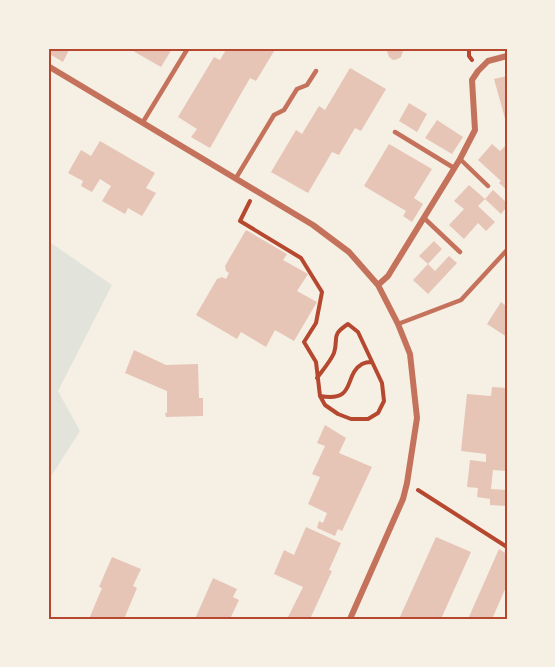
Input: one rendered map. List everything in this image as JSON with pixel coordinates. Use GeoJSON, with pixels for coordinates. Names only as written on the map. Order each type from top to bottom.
{"type":"FeatureCollection","features":[{"type":"Feature","properties":{"kind":"street"},"geometry":{"type":"LineString","coordinates":[[378,285],[388,276],[460,159],[475,130],[472,81],[488,61],[507,56]]}},
{"type":"Feature","properties":{"kind":"street"},"geometry":{"type":"LineString","coordinates":[[48,66],[313,225],[349,252],[378,285],[410,354],[417,418],[403,499],[350,619]]}},
{"type":"Feature","properties":{"kind":"lane"},"geometry":{"type":"LineString","coordinates":[[143,122],[188,48]]}},
{"type":"Feature","properties":{"kind":"lane"},"geometry":{"type":"LineString","coordinates":[[236,178],[274,115],[284,110],[297,89],[307,84],[316,71]]}},
{"type":"Feature","properties":{"kind":"lane"},"geometry":{"type":"LineString","coordinates":[[395,132],[454,168]]}},
{"type":"Feature","properties":{"kind":"lane"},"geometry":{"type":"LineString","coordinates":[[460,159],[488,186]]}},
{"type":"Feature","properties":{"kind":"lane"},"geometry":{"type":"LineString","coordinates":[[424,218],[460,252]]}},
{"type":"Feature","properties":{"kind":"lane"},"geometry":{"type":"LineString","coordinates":[[398,324],[461,300],[507,250]]}},
{"type":"Feature","properties":{"kind":"path"},"geometry":{"type":"LineString","coordinates":[[256,190],[240,221],[301,258],[322,292],[316,323],[304,342],[316,362],[317,378],[320,396],[325,405],[351,419],[368,419],[378,413],[384,401],[382,383],[358,332],[348,324],[338,331],[334,353],[317,378]]}},
{"type":"Feature","properties":{"kind":"path"},"geometry":{"type":"LineString","coordinates":[[320,396],[330,398],[342,395],[362,363],[371,362]]}},
{"type":"Feature","properties":{"kind":"path"},"geometry":{"type":"LineString","coordinates":[[407,483],[507,547]]}},
{"type":"Feature","properties":{"kind":"shaded area"},"geometry":{"type":"Polygon","coordinates":[[[48,241],[112,285],[58,391],[80,431],[48,481],[48,241]]]}},
{"type":"Feature","properties":{"kind":"building"},"geometry":{"type":"Polygon","coordinates":[[[48,48],[70,48],[63,62],[48,53],[48,48]]]}},
{"type":"Feature","properties":{"kind":"building"},"geometry":{"type":"Polygon","coordinates":[[[128,48],[176,48],[174,51],[172,49],[161,67],[128,48]]]}},
{"type":"Feature","properties":{"kind":"building"},"geometry":{"type":"Polygon","coordinates":[[[227,48],[276,48],[256,81],[250,78],[210,148],[191,137],[197,129],[178,117],[214,57],[220,60],[227,48]]]}},
{"type":"Feature","properties":{"kind":"building"},"geometry":{"type":"Polygon","coordinates":[[[378,48],[404,48],[401,57],[393,60],[387,51],[378,48]]]}},
{"type":"Feature","properties":{"kind":"building"},"geometry":{"type":"Polygon","coordinates":[[[350,68],[386,89],[361,131],[355,128],[339,155],[332,152],[308,193],[271,172],[296,130],[302,134],[319,106],[325,110],[350,68]]]}},
{"type":"Feature","properties":{"kind":"building"},"geometry":{"type":"Polygon","coordinates":[[[507,76],[507,122],[506,122],[494,79],[507,76]]]}},
{"type":"Feature","properties":{"kind":"building"},"geometry":{"type":"Polygon","coordinates":[[[409,103],[427,114],[417,132],[399,121],[409,103]]]}},
{"type":"Feature","properties":{"kind":"building"},"geometry":{"type":"Polygon","coordinates":[[[437,120],[463,137],[452,154],[425,138],[437,120]]]}},
{"type":"Feature","properties":{"kind":"building"},"geometry":{"type":"Polygon","coordinates":[[[100,141],[155,173],[146,188],[156,193],[142,216],[128,208],[125,214],[102,201],[111,186],[100,179],[92,192],[81,186],[83,181],[68,173],[81,150],[91,156],[100,141]]]}},
{"type":"Feature","properties":{"kind":"building"},"geometry":{"type":"Polygon","coordinates":[[[389,144],[432,169],[414,198],[423,204],[412,222],[403,216],[406,211],[364,186],[389,144]]]}},
{"type":"Feature","properties":{"kind":"building"},"geometry":{"type":"Polygon","coordinates":[[[492,144],[500,151],[507,144],[507,190],[499,183],[501,181],[478,160],[492,144]]]}},
{"type":"Feature","properties":{"kind":"building"},"geometry":{"type":"Polygon","coordinates":[[[469,185],[485,199],[478,206],[495,222],[486,231],[478,223],[464,239],[449,225],[464,209],[454,201],[469,185]]]}},
{"type":"Feature","properties":{"kind":"building"},"geometry":{"type":"Polygon","coordinates":[[[493,190],[507,203],[507,207],[501,214],[485,199],[493,190]]]}},
{"type":"Feature","properties":{"kind":"building"},"geometry":{"type":"Polygon","coordinates":[[[246,230],[287,254],[283,260],[308,274],[297,291],[317,302],[294,341],[275,330],[266,347],[241,332],[237,339],[196,315],[217,279],[222,277],[226,279],[229,273],[225,266],[246,230]]]}},
{"type":"Feature","properties":{"kind":"building"},"geometry":{"type":"Polygon","coordinates":[[[434,241],[442,249],[428,264],[419,256],[434,241]]]}},
{"type":"Feature","properties":{"kind":"building"},"geometry":{"type":"Polygon","coordinates":[[[449,256],[457,263],[428,294],[413,280],[428,264],[435,271],[449,256]]]}},
{"type":"Feature","properties":{"kind":"building"},"geometry":{"type":"Polygon","coordinates":[[[507,301],[507,337],[487,324],[501,302],[505,305],[507,301]]]}},
{"type":"Feature","properties":{"kind":"building"},"geometry":{"type":"Polygon","coordinates":[[[134,350],[166,365],[198,364],[199,398],[203,398],[203,416],[166,417],[167,391],[125,373],[134,350]]]}},
{"type":"Feature","properties":{"kind":"building"},"geometry":{"type":"Polygon","coordinates":[[[492,387],[507,388],[507,471],[493,470],[491,489],[507,490],[507,506],[490,505],[490,499],[477,497],[478,488],[467,487],[470,460],[486,462],[486,454],[461,451],[467,394],[491,396],[492,387]]]}},
{"type":"Feature","properties":{"kind":"building"},"geometry":{"type":"Polygon","coordinates":[[[325,425],[346,438],[339,453],[372,467],[342,531],[338,529],[335,536],[317,528],[319,521],[323,523],[327,513],[308,504],[320,477],[312,474],[325,446],[317,443],[325,425]]]}},
{"type":"Feature","properties":{"kind":"building"},"geometry":{"type":"Polygon","coordinates":[[[306,527],[341,543],[329,570],[332,571],[310,619],[287,619],[303,587],[274,574],[284,550],[294,555],[306,527]]]}},
{"type":"Feature","properties":{"kind":"building"},"geometry":{"type":"Polygon","coordinates":[[[436,537],[471,552],[441,619],[399,619],[436,537]]]}},
{"type":"Feature","properties":{"kind":"building"},"geometry":{"type":"Polygon","coordinates":[[[499,549],[507,554],[507,585],[492,619],[468,619],[499,549]]]}},
{"type":"Feature","properties":{"kind":"building"},"geometry":{"type":"Polygon","coordinates":[[[112,557],[141,569],[133,586],[137,588],[124,619],[89,619],[102,588],[99,587],[112,557]]]}},
{"type":"Feature","properties":{"kind":"building"},"geometry":{"type":"Polygon","coordinates":[[[213,578],[237,589],[233,597],[239,600],[230,619],[195,619],[213,578]]]}}]}
